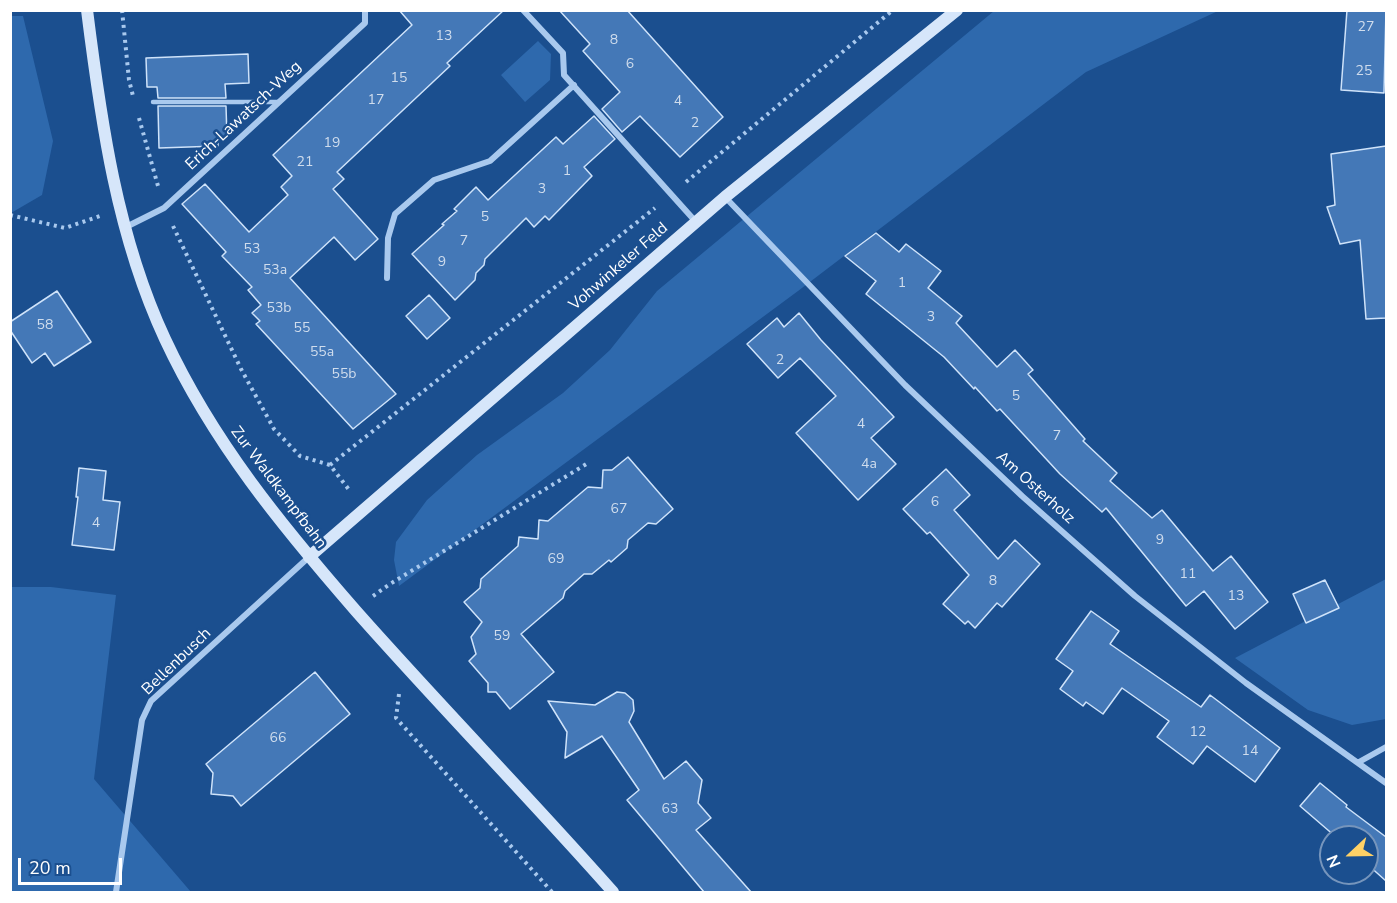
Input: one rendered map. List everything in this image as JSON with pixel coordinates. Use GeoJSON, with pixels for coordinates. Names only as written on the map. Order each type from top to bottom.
{"type":"FeatureCollection","features":[{"type":"Feature","properties":{"kind":"main road","name":"Zur Waldkampfbahn"},"geometry":{"type":"LineString","coordinates":[[87,10],[104,132],[120,208],[143,284],[165,339],[207,420],[263,501],[309,557],[402,664],[613,892]]}},
{"type":"Feature","properties":{"kind":"main road","name":"Vohwinkeler Feld"},"geometry":{"type":"LineString","coordinates":[[309,557],[725,197],[957,10]]}},
{"type":"Feature","properties":{"kind":"street","name":"Erich-Lawatsch-Weg"},"geometry":{"type":"LineString","coordinates":[[126,227],[164,208],[365,23],[365,10]]}},
{"type":"Feature","properties":{"kind":"street"},"geometry":{"type":"LineString","coordinates":[[523,10],[563,53],[564,75],[696,222]]}},
{"type":"Feature","properties":{"kind":"street"},"geometry":{"type":"LineString","coordinates":[[387,278],[388,238],[395,214],[434,180],[490,161],[574,85]]}},
{"type":"Feature","properties":{"kind":"street","name":"Am Osterholz"},"geometry":{"type":"LineString","coordinates":[[725,197],[905,385],[1022,496],[1135,596],[1246,682],[1386,783]]}},
{"type":"Feature","properties":{"kind":"street","name":"Bellenbusch"},"geometry":{"type":"LineString","coordinates":[[116,892],[142,720],[152,701],[309,557]]}},
{"type":"Feature","properties":{"kind":"street"},"geometry":{"type":"LineString","coordinates":[[1359,762],[1386,747]]}},
{"type":"Feature","properties":{"kind":"lane"},"geometry":{"type":"LineString","coordinates":[[153,102],[280,102]]}},
{"type":"Feature","properties":{"kind":"path"},"geometry":{"type":"LineString","coordinates":[[122,10],[129,81],[135,102]]}},
{"type":"Feature","properties":{"kind":"path"},"geometry":{"type":"LineString","coordinates":[[330,465],[671,195],[893,10]]}},
{"type":"Feature","properties":{"kind":"path"},"geometry":{"type":"LineString","coordinates":[[138,112],[164,208],[241,369],[274,429],[300,456],[330,465],[365,509]]}},
{"type":"Feature","properties":{"kind":"path"},"geometry":{"type":"LineString","coordinates":[[10,215],[65,228],[120,208]]}},
{"type":"Feature","properties":{"kind":"path"},"geometry":{"type":"LineString","coordinates":[[355,609],[390,584],[588,463]]}},
{"type":"Feature","properties":{"kind":"path"},"geometry":{"type":"LineString","coordinates":[[402,664],[396,718],[552,892]]}},
{"type":"Feature","properties":{"kind":"shaded area"},"geometry":{"type":"Polygon","coordinates":[[[994,11],[1218,11],[1086,72],[798,291],[399,586],[394,560],[396,542],[427,500],[477,455],[563,393],[610,350],[657,291],[994,11]]]}},
{"type":"Feature","properties":{"kind":"shaded area"},"geometry":{"type":"Polygon","coordinates":[[[11,16],[23,16],[53,141],[42,195],[11,213],[11,16]]]}},
{"type":"Feature","properties":{"kind":"shaded area"},"geometry":{"type":"Polygon","coordinates":[[[538,41],[551,54],[550,80],[525,102],[501,75],[538,41]]]}},
{"type":"Feature","properties":{"kind":"shaded area"},"geometry":{"type":"Polygon","coordinates":[[[1386,579],[1386,719],[1352,725],[1308,710],[1235,658],[1386,579]]]}},
{"type":"Feature","properties":{"kind":"shaded area"},"geometry":{"type":"Polygon","coordinates":[[[10,587],[51,587],[116,595],[94,779],[191,892],[11,892],[10,587]]]}},
{"type":"Feature","properties":{"kind":"building"},"geometry":{"type":"Polygon","coordinates":[[[399,10],[504,10],[447,63],[450,66],[337,172],[344,179],[333,189],[378,239],[355,260],[334,237],[290,278],[396,394],[353,429],[256,324],[260,321],[252,313],[261,305],[248,290],[252,287],[222,256],[226,252],[182,204],[205,184],[249,232],[288,195],[281,187],[292,176],[273,155],[412,25],[399,10]]]}},
{"type":"Feature","properties":{"kind":"building"},"geometry":{"type":"Polygon","coordinates":[[[559,10],[627,10],[723,117],[680,157],[640,116],[622,132],[602,109],[620,92],[583,51],[590,44],[559,10]]]}},
{"type":"Feature","properties":{"kind":"building"},"geometry":{"type":"Polygon","coordinates":[[[1347,10],[1386,10],[1384,93],[1341,90],[1347,10]]]}},
{"type":"Feature","properties":{"kind":"building"},"geometry":{"type":"Polygon","coordinates":[[[248,54],[249,83],[225,84],[226,98],[158,98],[157,87],[147,87],[146,58],[248,54]]]}},
{"type":"Feature","properties":{"kind":"building"},"geometry":{"type":"Polygon","coordinates":[[[158,106],[226,106],[227,138],[218,138],[218,146],[159,148],[158,106]]]}},
{"type":"Feature","properties":{"kind":"building"},"geometry":{"type":"Polygon","coordinates":[[[594,116],[615,139],[584,167],[592,176],[549,220],[545,216],[534,227],[526,218],[485,259],[484,265],[476,273],[475,280],[455,300],[412,254],[444,225],[442,224],[457,211],[454,209],[476,187],[488,200],[556,137],[563,144],[594,116]]]}},
{"type":"Feature","properties":{"kind":"building"},"geometry":{"type":"Polygon","coordinates":[[[1386,146],[1386,318],[1366,319],[1360,240],[1340,244],[1327,207],[1335,205],[1331,154],[1386,146]]]}},
{"type":"Feature","properties":{"kind":"building"},"geometry":{"type":"Polygon","coordinates":[[[876,233],[899,252],[906,244],[941,271],[928,288],[962,316],[956,323],[997,367],[1015,350],[1033,370],[1028,374],[1085,439],[1083,441],[1117,473],[1110,481],[1152,518],[1162,510],[1213,571],[1231,556],[1268,602],[1235,629],[1204,591],[1186,606],[1106,508],[1102,512],[1060,474],[1000,409],[997,411],[944,357],[866,294],[876,281],[845,256],[876,233]]]}},
{"type":"Feature","properties":{"kind":"building"},"geometry":{"type":"Polygon","coordinates":[[[57,291],[91,342],[54,366],[45,353],[32,363],[10,330],[10,322],[57,291]]]}},
{"type":"Feature","properties":{"kind":"building"},"geometry":{"type":"Polygon","coordinates":[[[429,295],[450,318],[427,339],[406,316],[429,295]]]}},
{"type":"Feature","properties":{"kind":"building"},"geometry":{"type":"Polygon","coordinates":[[[799,313],[821,340],[894,417],[871,438],[896,464],[858,500],[796,433],[836,396],[800,358],[778,378],[747,344],[777,318],[784,327],[799,313]]]}},
{"type":"Feature","properties":{"kind":"building"},"geometry":{"type":"Polygon","coordinates":[[[628,457],[673,509],[656,524],[648,523],[628,540],[627,548],[611,562],[609,560],[592,574],[584,574],[565,591],[563,598],[521,634],[554,672],[510,709],[496,692],[488,692],[488,683],[469,661],[476,654],[471,637],[482,622],[464,602],[480,588],[481,579],[518,546],[519,537],[538,539],[539,520],[548,521],[588,487],[602,488],[603,470],[612,470],[628,457]]]}},
{"type":"Feature","properties":{"kind":"building"},"geometry":{"type":"Polygon","coordinates":[[[79,468],[106,471],[103,500],[120,502],[114,550],[72,545],[79,468]]]}},
{"type":"Feature","properties":{"kind":"building"},"geometry":{"type":"Polygon","coordinates":[[[946,469],[970,495],[954,510],[998,559],[1015,540],[1040,564],[1002,607],[997,603],[975,628],[968,621],[965,624],[943,604],[969,575],[930,532],[927,534],[903,509],[946,469]]]}},
{"type":"Feature","properties":{"kind":"building"},"geometry":{"type":"Polygon","coordinates":[[[1325,580],[1339,608],[1306,623],[1293,594],[1325,580]]]}},
{"type":"Feature","properties":{"kind":"building"},"geometry":{"type":"Polygon","coordinates":[[[1091,611],[1119,631],[1110,644],[1201,707],[1210,695],[1280,748],[1255,782],[1207,746],[1193,764],[1157,737],[1169,721],[1122,688],[1103,714],[1086,702],[1083,706],[1060,689],[1073,671],[1056,659],[1091,611]]]}},
{"type":"Feature","properties":{"kind":"building"},"geometry":{"type":"Polygon","coordinates":[[[315,672],[350,714],[241,806],[233,796],[211,794],[213,773],[206,764],[315,672]]]}},
{"type":"Feature","properties":{"kind":"building"},"geometry":{"type":"Polygon","coordinates":[[[617,692],[625,693],[633,700],[634,711],[629,722],[664,779],[686,761],[702,780],[698,803],[711,818],[696,830],[751,892],[704,892],[627,800],[639,790],[602,736],[565,758],[567,732],[548,701],[595,705],[617,692]]]}},
{"type":"Feature","properties":{"kind":"building"},"geometry":{"type":"Polygon","coordinates":[[[1320,783],[1370,825],[1322,825],[1300,806],[1320,783]]]}},
{"type":"Feature","properties":{"kind":"building"},"geometry":{"type":"Polygon","coordinates":[[[1379,832],[1386,837],[1386,881],[1379,875],[1379,832]]]}}]}
